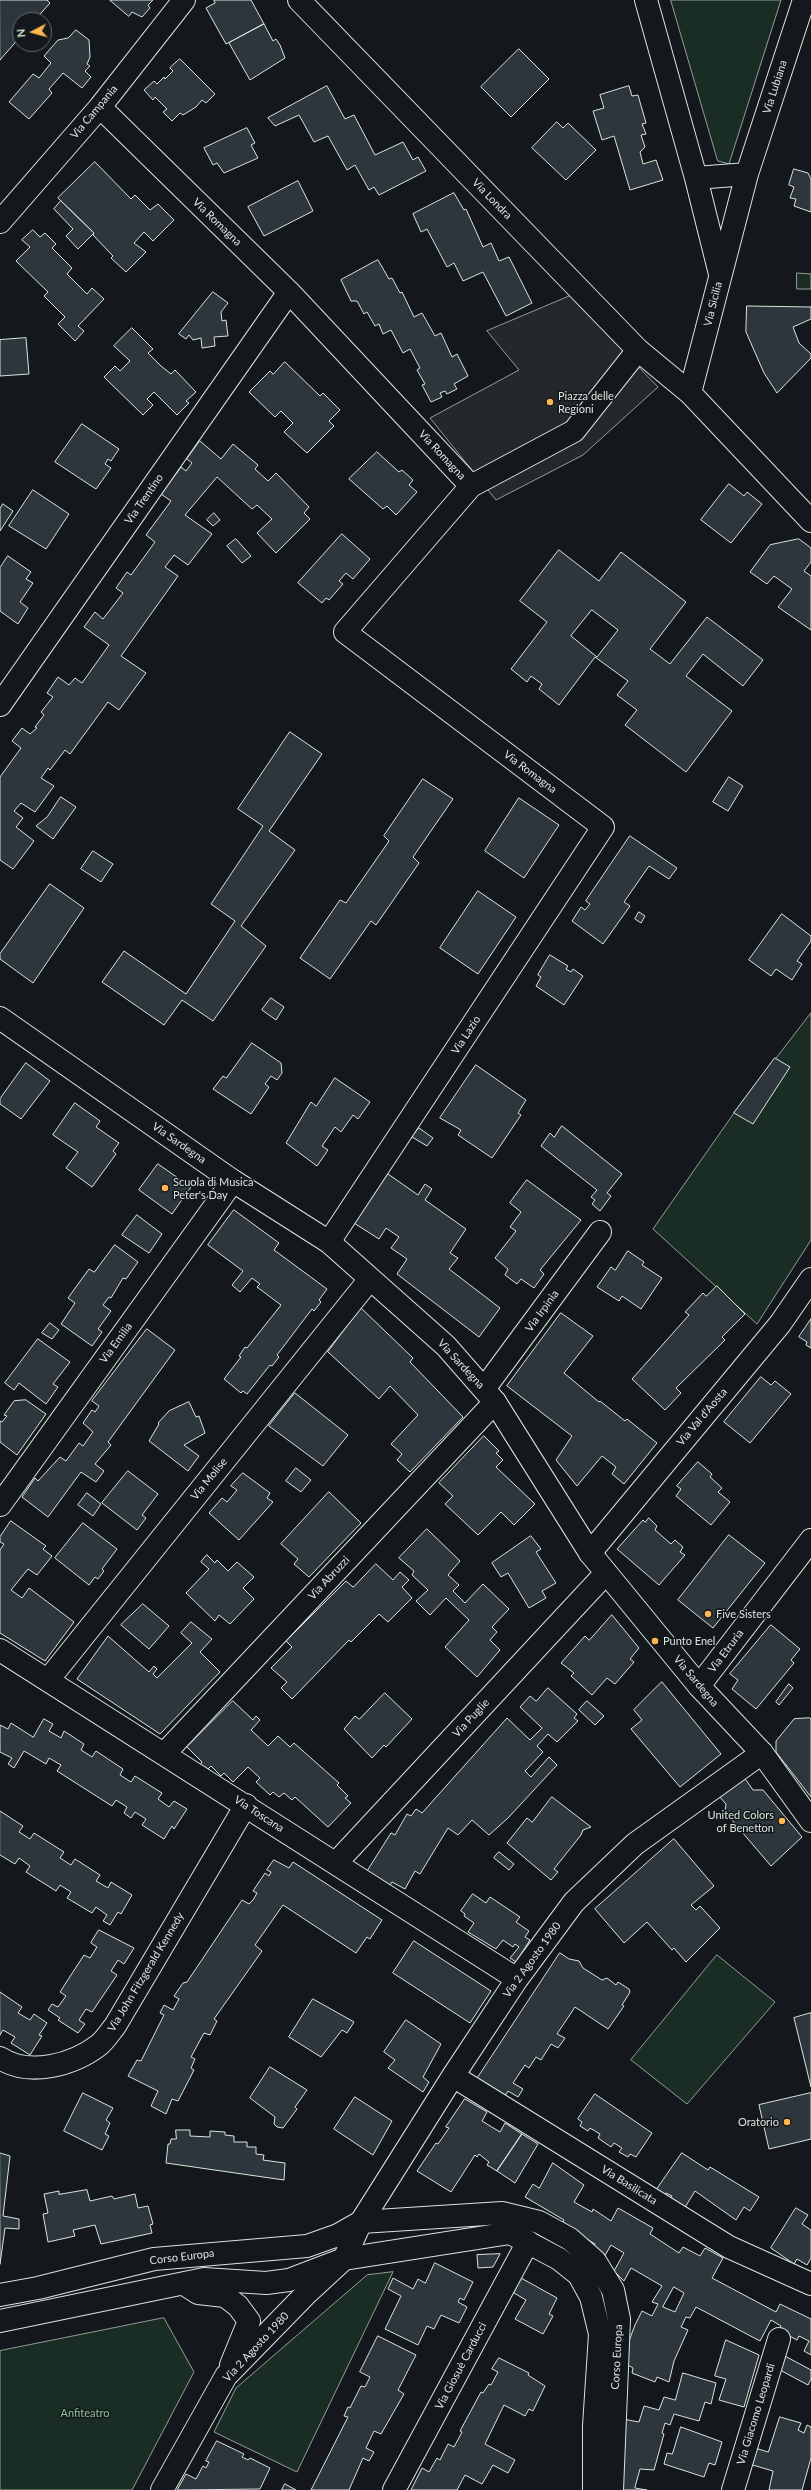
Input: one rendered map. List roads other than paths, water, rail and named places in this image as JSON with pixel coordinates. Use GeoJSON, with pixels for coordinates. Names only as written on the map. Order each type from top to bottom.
{"type":"FeatureCollection","features":[{"type":"Feature","properties":{"kind":"street","name":"Via Campania"},"geometry":{"type":"LineString","coordinates":[[0,222],[100,107],[184,0]]}},
{"type":"Feature","properties":{"kind":"street","name":"Via Londra"},"geometry":{"type":"LineString","coordinates":[[299,0],[638,350],[690,393]]}},
{"type":"Feature","properties":{"kind":"street","name":"Via Sicilia"},"geometry":{"type":"LineString","coordinates":[[646,0],[696,178],[720,275],[690,393]]}},
{"type":"Feature","properties":{"kind":"street","name":"Via Lubiana"},"geometry":{"type":"LineString","coordinates":[[720,275],[747,174],[804,0]]}},
{"type":"Feature","properties":{"kind":"street","name":"Via Romagna"},"geometry":{"type":"LineString","coordinates":[[100,107],[289,292],[471,486],[345,632],[603,827]]}},
{"type":"Feature","properties":{"kind":"street"},"geometry":{"type":"LineString","coordinates":[[696,178],[747,174]]}},
{"type":"Feature","properties":{"kind":"street","name":"Via Trentino"},"geometry":{"type":"LineString","coordinates":[[0,705],[289,292]]}},
{"type":"Feature","properties":{"kind":"street"},"geometry":{"type":"LineString","coordinates":[[471,486],[574,431],[638,350]]}},
{"type":"Feature","properties":{"kind":"street"},"geometry":{"type":"LineString","coordinates":[[690,393],[811,521]]}},
{"type":"Feature","properties":{"kind":"street","name":"Via Lazio"},"geometry":{"type":"LineString","coordinates":[[329,1242],[603,827]]}},
{"type":"Feature","properties":{"kind":"street","name":"Via Sardegna"},"geometry":{"type":"LineString","coordinates":[[0,1018],[233,1181],[329,1242],[446,1346],[489,1396],[590,1553],[699,1686],[762,1753],[811,1821]]}},
{"type":"Feature","properties":{"kind":"street","name":"Via Emilia"},"geometry":{"type":"LineString","coordinates":[[0,1505],[233,1181]]}},
{"type":"Feature","properties":{"kind":"street","name":"Via Irpinia"},"geometry":{"type":"LineString","coordinates":[[489,1396],[600,1232]]}},
{"type":"Feature","properties":{"kind":"street","name":"Via Molise"},"geometry":{"type":"LineString","coordinates":[[48,1680],[370,1279]]}},
{"type":"Feature","properties":{"kind":"street","name":"Via Val d'Aosta"},"geometry":{"type":"LineString","coordinates":[[590,1553],[780,1324],[811,1279]]}},
{"type":"Feature","properties":{"kind":"street","name":"Via Abruzzi"},"geometry":{"type":"LineString","coordinates":[[164,1754],[489,1396]]}},
{"type":"Feature","properties":{"kind":"street","name":"Via Etruria"},"geometry":{"type":"LineString","coordinates":[[699,1686],[811,1540]]}},
{"type":"Feature","properties":{"kind":"street","name":"Via Puglie"},"geometry":{"type":"LineString","coordinates":[[336,1863],[606,1573]]}},
{"type":"Feature","properties":{"kind":"street","name":"Via Toscana"},"geometry":{"type":"LineString","coordinates":[[0,1650],[246,1805],[517,1979]]}},
{"type":"Feature","properties":{"kind":"street","name":"Via 2 Agosto 1980"},"geometry":{"type":"LineString","coordinates":[[361,2222],[452,2076],[517,1979],[574,1902],[635,1844],[762,1753]]}},
{"type":"Feature","properties":{"kind":"street","name":"Via John Fitzgerald Kennedy"},"geometry":{"type":"LineString","coordinates":[[0,2058],[9,2064],[32,2069],[72,2061],[100,2044],[115,2026],[246,1805]]}},
{"type":"Feature","properties":{"kind":"street","name":"Via Basilicata"},"geometry":{"type":"LineString","coordinates":[[452,2076],[729,2247],[811,2284]]}},
{"type":"Feature","properties":{"kind":"street","name":"Corso Europa"},"geometry":{"type":"LineString","coordinates":[[0,2295],[38,2288],[154,2259],[307,2246],[338,2234],[361,2222],[502,2213],[539,2222],[570,2239],[595,2261],[613,2290],[619,2319],[612,2490]]}},
{"type":"Feature","properties":{"kind":"street"},"geometry":{"type":"LineString","coordinates":[[344,2259],[361,2222]]}},
{"type":"Feature","properties":{"kind":"street","name":"Corso Europa"},"geometry":{"type":"LineString","coordinates":[[0,2321],[204,2279],[266,2283],[289,2280],[344,2259],[510,2234],[560,2259],[579,2275],[591,2297],[600,2334],[594,2426],[594,2490]]}},
{"type":"Feature","properties":{"kind":"street","name":"Via Giosuè Carducci"},"geometry":{"type":"LineString","coordinates":[[394,2490],[528,2242]]}},
{"type":"Feature","properties":{"kind":"street","name":"Via 2 Agosto 1980"},"geometry":{"type":"LineString","coordinates":[[162,2490],[226,2376],[305,2295],[344,2259]]}},
{"type":"Feature","properties":{"kind":"street"},"geometry":{"type":"LineString","coordinates":[[184,2284],[198,2293],[225,2296],[238,2306],[249,2320],[226,2376]]}},
{"type":"Feature","properties":{"kind":"street","name":"Via Giacomo Leopardi"},"geometry":{"type":"LineString","coordinates":[[733,2490],[779,2339]]}},
{"type":"Feature","properties":{"kind":"place","name":"Piazza delle Regioni"},"geometry":{"type":"Point","coordinates":[550,402]}},
{"type":"Feature","properties":{"kind":"place","name":"Scuola di Musica Peter's Day"},"geometry":{"type":"Point","coordinates":[165,1188]}},
{"type":"Feature","properties":{"kind":"place","name":"Five Sisters"},"geometry":{"type":"Point","coordinates":[708,1614]}},
{"type":"Feature","properties":{"kind":"place","name":"Punto Enel"},"geometry":{"type":"Point","coordinates":[655,1641]}},
{"type":"Feature","properties":{"kind":"place","name":"United Colors of Benetton"},"geometry":{"type":"Point","coordinates":[782,1821]}},
{"type":"Feature","properties":{"kind":"place","name":"Oratorio"},"geometry":{"type":"Point","coordinates":[787,2122]}},
{"type":"Feature","properties":{"kind":"park label","name":"Anfiteatro"},"geometry":{"type":"Point","coordinates":[85,2413]}}]}
